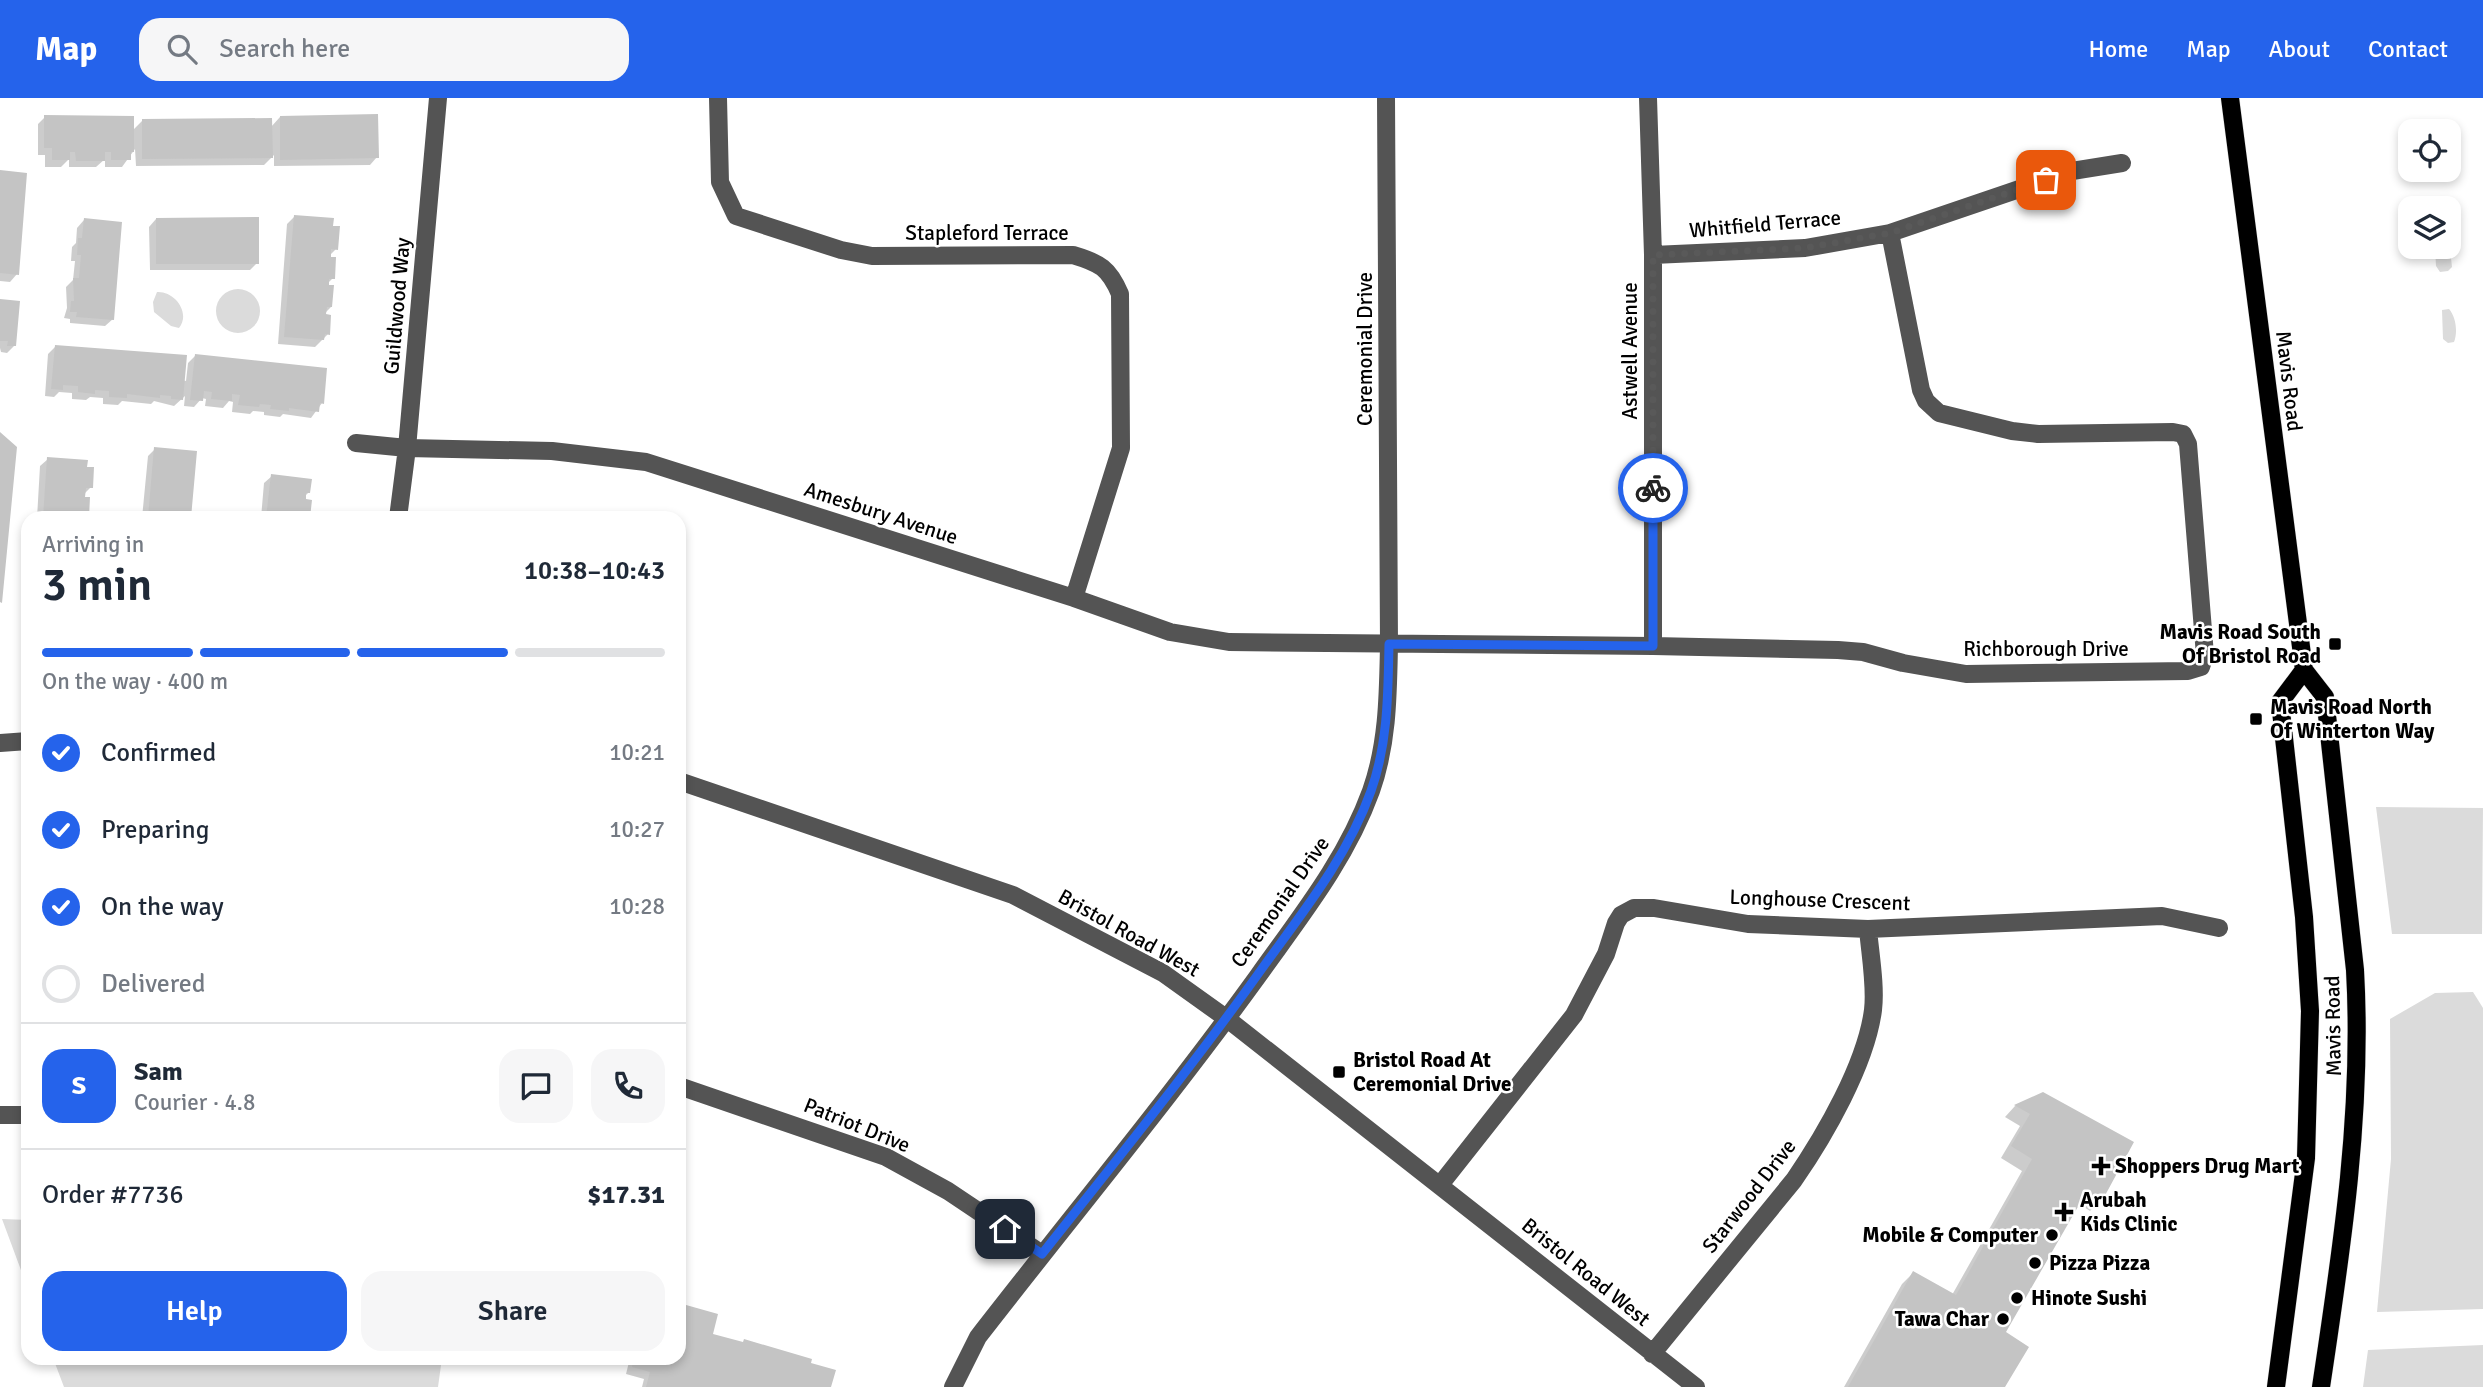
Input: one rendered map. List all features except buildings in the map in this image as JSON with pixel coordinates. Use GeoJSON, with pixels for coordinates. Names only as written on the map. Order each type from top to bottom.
{"type":"FeatureCollection","features":[{"type":"Feature","properties":{"kind":"main road","name":"Mavis Road"},"geometry":{"type":"LineString","coordinates":[[2230,98],[2304,670],[2325,698],[2350,915],[2357,1012],[2356,1105],[2350,1175],[2321,1387]]}},
{"type":"Feature","properties":{"kind":"main road","name":"Mavis Road"},"geometry":{"type":"LineString","coordinates":[[2276,1387],[2306,1158],[2310,1012],[2304,917],[2280,702],[2304,670]]}},
{"type":"Feature","properties":{"kind":"street","name":"Guildwood Way"},"geometry":{"type":"LineString","coordinates":[[399,511],[407,448],[438,98]]}},
{"type":"Feature","properties":{"kind":"street","name":"Stapleford Terrace"},"geometry":{"type":"LineString","coordinates":[[718,98],[720,182],[736,216],[841,250],[873,256],[1073,255],[1094,261],[1112,274],[1120,294],[1121,448],[1074,598]]}},
{"type":"Feature","properties":{"kind":"street","name":"Ceremonial Drive"},"geometry":{"type":"LineString","coordinates":[[953,1387],[978,1337],[1226,1018],[1326,880],[1349,842],[1371,789],[1387,727],[1389,644],[1386,98]]}},
{"type":"Feature","properties":{"kind":"street","name":"Astwell Avenue"},"geometry":{"type":"LineString","coordinates":[[1648,98],[1653,255],[1653,646]]}},
{"type":"Feature","properties":{"kind":"street","name":"Whitfield Terrace"},"geometry":{"type":"LineString","coordinates":[[1653,255],[1805,248],[1890,233],[2072,171],[2122,163]]}},
{"type":"Feature","properties":{"kind":"street","name":"Richborough Drive"},"geometry":{"type":"LineString","coordinates":[[1389,644],[1838,650],[1863,652],[1903,663],[1966,674],[2188,671],[2201,667],[2206,654],[2188,444],[2183,434],[2038,434],[2012,431],[1939,413],[1926,401],[1921,390],[1890,233]]}},
{"type":"Feature","properties":{"kind":"street","name":"Amesbury Avenue"},"geometry":{"type":"LineString","coordinates":[[356,443],[407,448],[552,450],[646,462],[1074,598],[1170,632],[1229,642],[1389,644]]}},
{"type":"Feature","properties":{"kind":"street"},"geometry":{"type":"LineString","coordinates":[[0,743],[21,742]]}},
{"type":"Feature","properties":{"kind":"street","name":"Bristol Road West"},"geometry":{"type":"LineString","coordinates":[[686,783],[1013,895],[1163,973],[1226,1018],[1696,1387]]}},
{"type":"Feature","properties":{"kind":"street","name":"Longhouse Crescent"},"geometry":{"type":"LineString","coordinates":[[1440,1185],[1574,1015],[1606,954],[1616,923],[1621,915],[1634,908],[1654,908],[1748,924],[1868,929],[2162,916],[2219,929]]}},
{"type":"Feature","properties":{"kind":"street","name":"Starwood Drive"},"geometry":{"type":"LineString","coordinates":[[1653,1354],[1794,1180],[1812,1154],[1846,1088],[1866,1045],[1874,1007],[1868,929]]}},
{"type":"Feature","properties":{"kind":"street","name":"Patriot Drive"},"geometry":{"type":"LineString","coordinates":[[686,1088],[886,1157],[948,1191],[1042,1254]]}},
{"type":"Feature","properties":{"kind":"street"},"geometry":{"type":"LineString","coordinates":[[0,1115],[21,1115]]}},
{"type":"Feature","properties":{"kind":"shaded area"},"geometry":{"type":"Polygon","coordinates":[[[2436,259],[2451,259],[2452,267],[2448,271],[2440,272],[2436,259]]]}},
{"type":"Feature","properties":{"kind":"shaded area"},"geometry":{"type":"Polygon","coordinates":[[[238,289],[254,295],[260,311],[254,327],[238,333],[222,327],[216,311],[222,295],[238,289]]]}},
{"type":"Feature","properties":{"kind":"shaded area"},"geometry":{"type":"Polygon","coordinates":[[[157,292],[170,295],[179,304],[183,316],[179,328],[171,326],[154,312],[153,302],[157,292]]]}},
{"type":"Feature","properties":{"kind":"shaded area"},"geometry":{"type":"Polygon","coordinates":[[[2449,309],[2455,320],[2456,334],[2454,342],[2448,343],[2443,339],[2442,310],[2449,309]]]}},
{"type":"Feature","properties":{"kind":"shaded area"},"geometry":{"type":"Polygon","coordinates":[[[2376,807],[2483,808],[2482,934],[2392,934],[2376,807]]]}},
{"type":"Feature","properties":{"kind":"shaded area"},"geometry":{"type":"Polygon","coordinates":[[[2473,992],[2483,1008],[2483,1309],[2377,1312],[2391,1159],[2390,1019],[2435,993],[2473,992]]]}},
{"type":"Feature","properties":{"kind":"shaded area"},"geometry":{"type":"Polygon","coordinates":[[[2,1219],[21,1220],[21,1270],[2,1219]]]}},
{"type":"Feature","properties":{"kind":"shaded area"},"geometry":{"type":"Polygon","coordinates":[[[2483,1345],[2483,1387],[2363,1387],[2368,1350],[2483,1345]]]}},
{"type":"Feature","properties":{"kind":"shaded area"},"geometry":{"type":"Polygon","coordinates":[[[56,1365],[441,1365],[438,1387],[64,1387],[56,1365]]]}},
{"type":"Feature","properties":{"kind":"way so far"},"geometry":{"type":"LineString","coordinates":[[1653,488],[1653,255],[1805,248],[1890,233],[2046,180]]}},
{"type":"Feature","properties":{"kind":"place","name":"Mavis Road South Of Bristol Road"},"geometry":{"type":"Point","coordinates":[2335,644]}},
{"type":"Feature","properties":{"kind":"place","name":"Mavis Road North Of Winterton Way"},"geometry":{"type":"Point","coordinates":[2256,719]}},
{"type":"Feature","properties":{"kind":"place","name":"Bristol Road At Ceremonial Drive"},"geometry":{"type":"Point","coordinates":[1339,1072]}},
{"type":"Feature","properties":{"kind":"place","name":"Shoppers Drug Mart"},"geometry":{"type":"Point","coordinates":[2101,1166]}},
{"type":"Feature","properties":{"kind":"place","name":"Arubah Kids Clinic"},"geometry":{"type":"Point","coordinates":[2064,1212]}},
{"type":"Feature","properties":{"kind":"place","name":"Mobile & Computer"},"geometry":{"type":"Point","coordinates":[2052,1235]}},
{"type":"Feature","properties":{"kind":"place","name":"Pizza Pizza"},"geometry":{"type":"Point","coordinates":[2035,1263]}},
{"type":"Feature","properties":{"kind":"place","name":"Hinote Sushi"},"geometry":{"type":"Point","coordinates":[2017,1298]}},
{"type":"Feature","properties":{"kind":"place","name":"Tawa Char"},"geometry":{"type":"Point","coordinates":[2003,1319]}},
{"type":"Feature","properties":{"kind":"route"},"geometry":{"type":"LineString","coordinates":[[1005,1229],[1042,1254],[1226,1018],[1326,880],[1349,842],[1371,789],[1387,727],[1389,644],[1653,646],[1653,488]]}}]}
